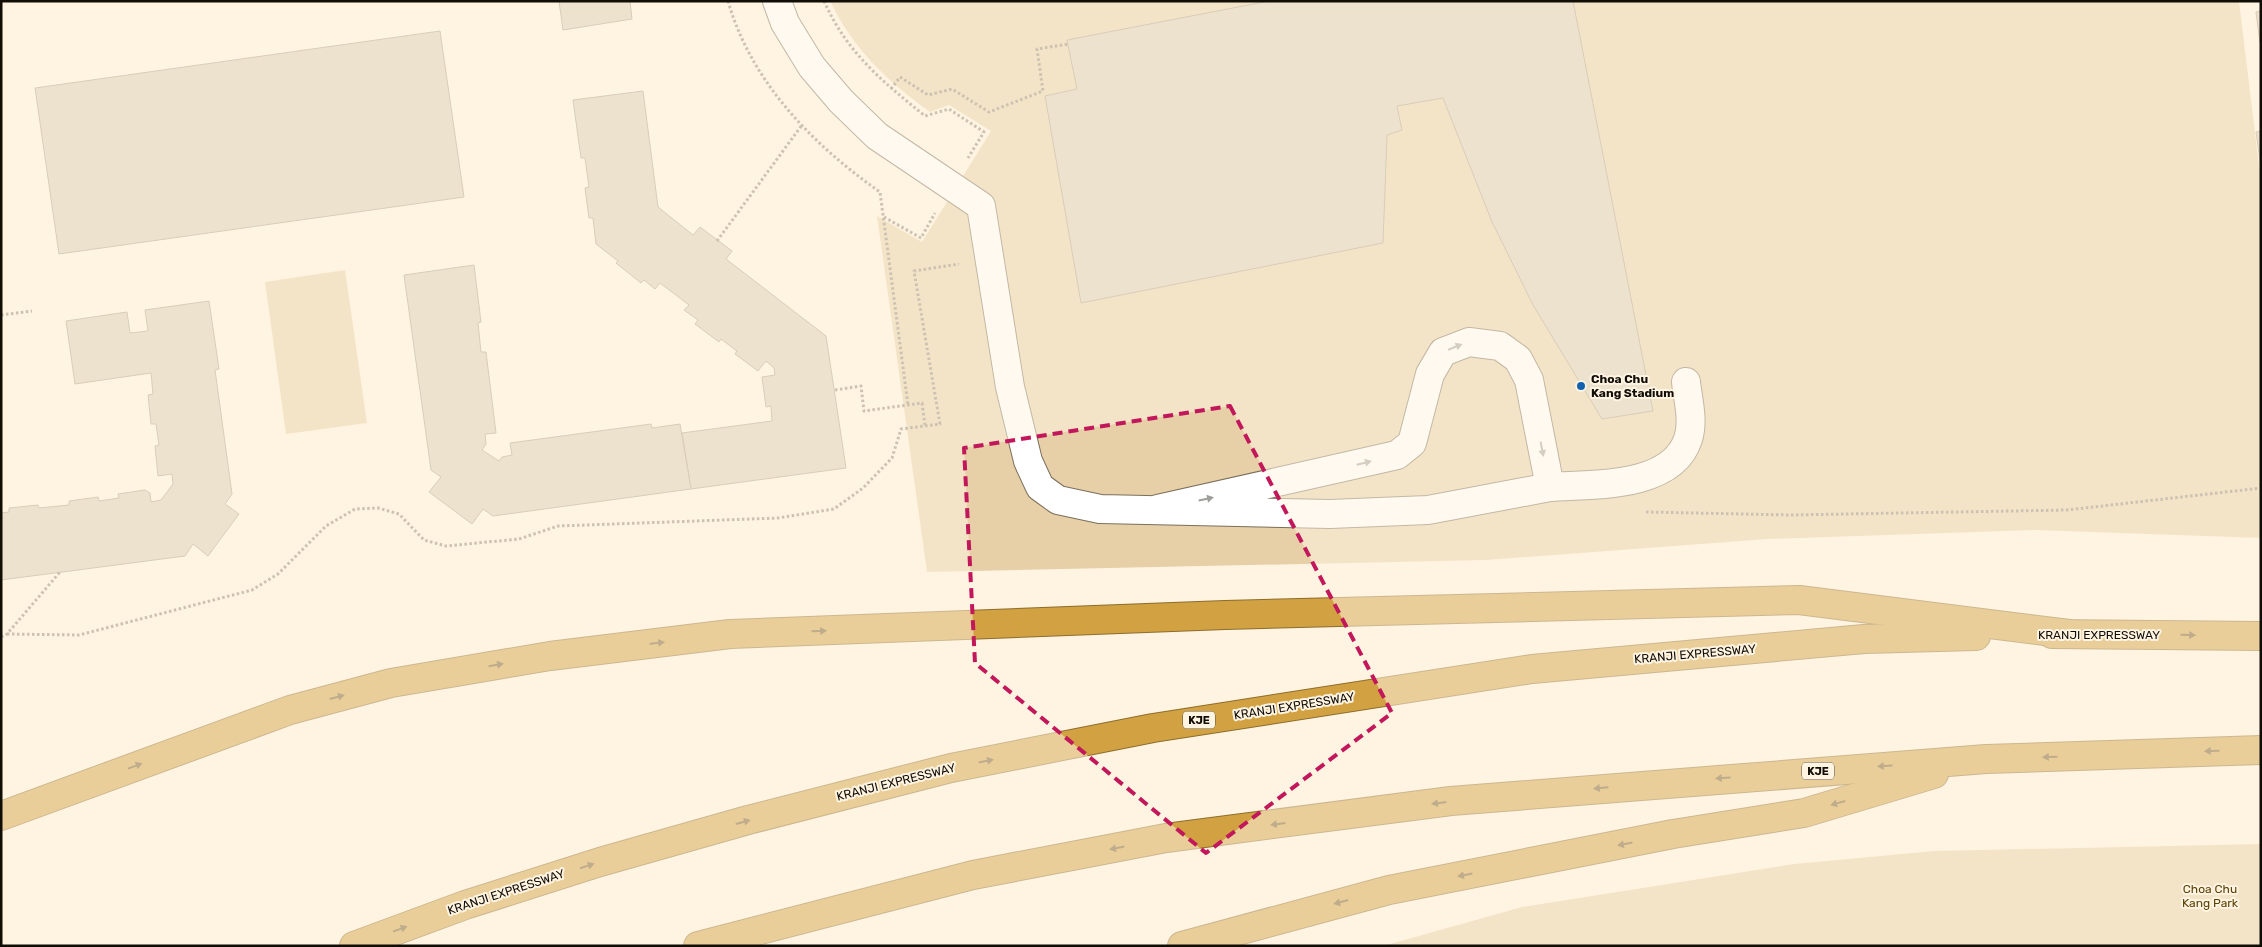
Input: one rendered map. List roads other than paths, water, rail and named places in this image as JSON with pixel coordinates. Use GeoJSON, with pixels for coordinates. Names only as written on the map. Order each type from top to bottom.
{"type":"FeatureCollection","features":[{"type":"Feature","properties":{"kind":"highway"},"geometry":{"type":"LineString","coordinates":[[1,816],[89,782],[290,710],[391,683],[550,656],[730,634],[1225,615],[1799,600],[2069,634]]}},
{"type":"Feature","properties":{"kind":"highway","name":"KRANJI EXPRESSWAY"},"geometry":{"type":"LineString","coordinates":[[354,946],[465,905],[600,862],[748,820],[951,768],[1153,728],[1532,669],[1864,639],[2069,634],[2261,636]]}},
{"type":"Feature","properties":{"kind":"highway","name":"KJE"},"geometry":{"type":"LineString","coordinates":[[698,946],[974,875],[1166,838],[1451,801],[1986,759],[2261,750]]}},
{"type":"Feature","properties":{"kind":"highway"},"geometry":{"type":"LineString","coordinates":[[1182,946],[1388,890],[1673,834],[1804,813],[1986,759]]}},
{"type":"Feature","properties":{"kind":"highway"},"geometry":{"type":"LineString","coordinates":[[1,798],[89,782]]}},
{"type":"Feature","properties":{"kind":"street"},"geometry":{"type":"LineString","coordinates":[[778,1],[786,23],[812,68],[841,101],[877,136],[981,206],[1010,387],[1028,461],[1040,487],[1058,500],[1100,509],[1330,514],[1428,510],[1550,487],[1629,480],[1658,472],[1676,458],[1688,440],[1691,421],[1686,382]]}},
{"type":"Feature","properties":{"kind":"street"},"geometry":{"type":"LineString","coordinates":[[1158,509],[1397,455],[1412,443],[1430,374],[1443,352],[1468,342],[1500,346],[1518,359],[1529,380],[1550,487]]}},
{"type":"Feature","properties":{"kind":"place","name":"Choa Chu Kang Stadium"},"geometry":{"type":"Point","coordinates":[1581,386]}},
{"type":"Feature","properties":{"kind":"park label","name":"Choa Chu Kang Park"},"geometry":{"type":"Point","coordinates":[2210,896]}}]}
